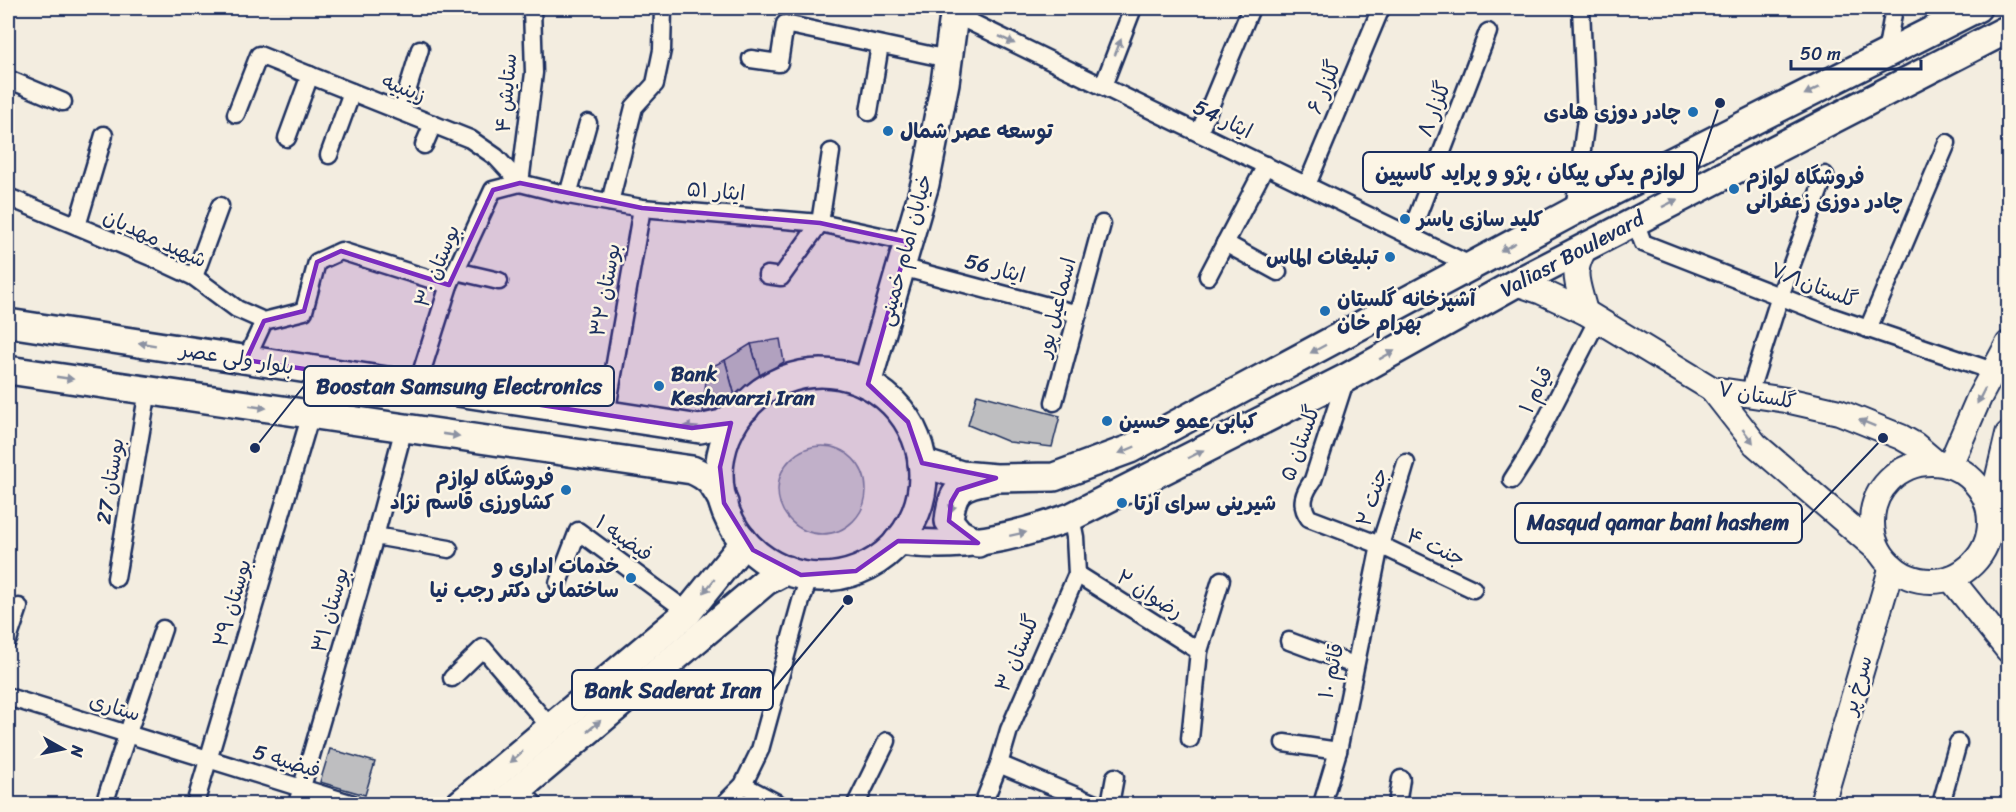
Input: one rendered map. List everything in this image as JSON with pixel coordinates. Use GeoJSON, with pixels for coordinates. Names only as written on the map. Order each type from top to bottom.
{"type":"FeatureCollection","features":[{"type":"Feature","properties":{"kind":"main road","name":"Valiasr Boulevard"},"geometry":{"type":"LineString","coordinates":[[922,463],[961,475],[996,478],[1054,477],[1130,449],[1574,211],[1977,8]]}},
{"type":"Feature","properties":{"kind":"main road","name":"خیابان امام خمینی"},"geometry":{"type":"LineString","coordinates":[[867,384],[925,184],[955,11]]}},
{"type":"Feature","properties":{"kind":"main road","name":"Valiasr Boulevard"},"geometry":{"type":"LineString","coordinates":[[898,541],[942,545],[978,543],[1035,530],[1071,517],[1346,378],[1587,245],[2008,29]]}},
{"type":"Feature","properties":{"kind":"main road"},"geometry":{"type":"LineString","coordinates":[[1587,245],[1578,260],[1576,271],[1591,316]]}},
{"type":"Feature","properties":{"kind":"main road","name":"گلستان ۷"},"geometry":{"type":"LineString","coordinates":[[1516,283],[1542,292],[1591,316],[1712,389],[1839,412],[1901,437],[1943,464]]}},
{"type":"Feature","properties":{"kind":"main road","name":"بلوار ولی عصر"},"geometry":{"type":"LineString","coordinates":[[8,323],[700,429],[722,424],[745,408]]}},
{"type":"Feature","properties":{"kind":"main road"},"geometry":{"type":"LineString","coordinates":[[1943,464],[2008,344]]}},
{"type":"Feature","properties":{"kind":"main road"},"geometry":{"type":"LineString","coordinates":[[8,370],[692,470],[705,475],[710,480],[742,539],[764,559],[798,573],[829,576],[856,571],[880,558],[898,541],[908,527],[919,502],[922,488],[922,463],[915,434],[900,410],[867,384],[837,374],[819,373],[800,375],[783,381],[766,389],[745,408],[730,431],[721,458],[720,476],[724,503]]}},
{"type":"Feature","properties":{"kind":"main road"},"geometry":{"type":"LineString","coordinates":[[1712,389],[1755,444],[1902,574],[1915,579],[1934,581],[1951,579],[1971,566],[1983,550],[1990,531],[1990,511],[2008,434]]}},
{"type":"Feature","properties":{"kind":"main road"},"geometry":{"type":"LineString","coordinates":[[1886,558],[1875,542],[1872,525],[1874,508],[1880,493],[1890,479],[1903,469],[1918,463],[1943,464],[1965,472],[1985,496],[1990,511]]}},
{"type":"Feature","properties":{"kind":"main road"},"geometry":{"type":"LineString","coordinates":[[978,543],[959,533],[950,521],[951,502],[958,490],[970,483],[996,478]]}},
{"type":"Feature","properties":{"kind":"main road"},"geometry":{"type":"LineString","coordinates":[[460,804],[688,612],[739,549],[742,539]]}},
{"type":"Feature","properties":{"kind":"main road","name":"سرخ پر"},"geometry":{"type":"LineString","coordinates":[[1822,804],[1886,558]]}},
{"type":"Feature","properties":{"kind":"main road"},"geometry":{"type":"LineString","coordinates":[[518,799],[766,581],[798,573]]}},
{"type":"Feature","properties":{"kind":"main road"},"geometry":{"type":"LineString","coordinates":[[1951,579],[2008,650]]}},
{"type":"Feature","properties":{"kind":"street","name":"ستایش ۴"},"geometry":{"type":"LineString","coordinates":[[520,183],[534,73],[532,8]]}},
{"type":"Feature","properties":{"kind":"street"},"geometry":{"type":"LineString","coordinates":[[610,202],[634,107],[656,84],[662,50],[663,8]]}},
{"type":"Feature","properties":{"kind":"street"},"geometry":{"type":"LineString","coordinates":[[1103,86],[1133,8]]}},
{"type":"Feature","properties":{"kind":"street"},"geometry":{"type":"LineString","coordinates":[[1199,133],[1251,8]]}},
{"type":"Feature","properties":{"kind":"street","name":"گلزار ۶"},"geometry":{"type":"LineString","coordinates":[[1307,185],[1381,8]]}},
{"type":"Feature","properties":{"kind":"street"},"geometry":{"type":"LineString","coordinates":[[1574,211],[1586,119],[1581,8]]}},
{"type":"Feature","properties":{"kind":"street"},"geometry":{"type":"LineString","coordinates":[[1886,54],[1894,8]]}},
{"type":"Feature","properties":{"kind":"street","name":"ایثار 54"},"geometry":{"type":"LineString","coordinates":[[955,11],[1472,266]]}},
{"type":"Feature","properties":{"kind":"street"},"geometry":{"type":"LineString","coordinates":[[751,58],[779,63],[785,24],[948,59]]}},
{"type":"Feature","properties":{"kind":"street","name":"گلزار ۸"},"geometry":{"type":"LineString","coordinates":[[1410,235],[1488,32]]}},
{"type":"Feature","properties":{"kind":"street"},"geometry":{"type":"LineString","coordinates":[[868,112],[880,45]]}},
{"type":"Feature","properties":{"kind":"street"},"geometry":{"type":"LineString","coordinates":[[401,111],[420,49]]}},
{"type":"Feature","properties":{"kind":"street","name":"زینبیه"},"geometry":{"type":"LineString","coordinates":[[236,114],[258,55],[470,139],[496,157],[520,183]]}},
{"type":"Feature","properties":{"kind":"street"},"geometry":{"type":"LineString","coordinates":[[287,138],[310,75]]}},
{"type":"Feature","properties":{"kind":"street"},"geometry":{"type":"LineString","coordinates":[[8,79],[63,102]]}},
{"type":"Feature","properties":{"kind":"street"},"geometry":{"type":"LineString","coordinates":[[329,155],[352,92]]}},
{"type":"Feature","properties":{"kind":"street"},"geometry":{"type":"LineString","coordinates":[[568,195],[588,123]]}},
{"type":"Feature","properties":{"kind":"street"},"geometry":{"type":"LineString","coordinates":[[424,145],[432,124]]}},
{"type":"Feature","properties":{"kind":"street"},"geometry":{"type":"LineString","coordinates":[[76,226],[104,135]]}},
{"type":"Feature","properties":{"kind":"street"},"geometry":{"type":"LineString","coordinates":[[1868,329],[1947,143]]}},
{"type":"Feature","properties":{"kind":"street"},"geometry":{"type":"LineString","coordinates":[[767,275],[781,277],[820,222],[831,152]]}},
{"type":"Feature","properties":{"kind":"street"},"geometry":{"type":"LineString","coordinates":[[1208,276],[1266,165]]}},
{"type":"Feature","properties":{"kind":"street"},"geometry":{"type":"LineString","coordinates":[[1749,394],[1780,296],[1825,175]]}},
{"type":"Feature","properties":{"kind":"street","name":"ایثار ۵۱"},"geometry":{"type":"LineString","coordinates":[[520,183],[568,195],[642,208],[820,222],[905,254]]}},
{"type":"Feature","properties":{"kind":"street","name":"بوستان ۳۰"},"geometry":{"type":"LineString","coordinates":[[417,386],[453,278],[493,190],[520,183]]}},
{"type":"Feature","properties":{"kind":"street","name":"شهید مهدیان"},"geometry":{"type":"LineString","coordinates":[[8,197],[194,277],[237,309],[264,321]]}},
{"type":"Feature","properties":{"kind":"street"},"geometry":{"type":"LineString","coordinates":[[194,277],[220,206]]}},
{"type":"Feature","properties":{"kind":"street","name":"بوستان ۳۲"},"geometry":{"type":"LineString","coordinates":[[606,415],[642,208]]}},
{"type":"Feature","properties":{"kind":"street","name":"گلستان۷/۱"},"geometry":{"type":"LineString","coordinates":[[1635,221],[1643,243],[1868,329],[1994,371]]}},
{"type":"Feature","properties":{"kind":"street","name":"اسماعیل پور"},"geometry":{"type":"LineString","coordinates":[[1054,402],[1102,224]]}},
{"type":"Feature","properties":{"kind":"street"},"geometry":{"type":"LineString","coordinates":[[1225,243],[1278,272]]}},
{"type":"Feature","properties":{"kind":"street"},"geometry":{"type":"LineString","coordinates":[[246,360],[264,321],[303,311],[317,262],[341,250],[453,278],[499,281]]}},
{"type":"Feature","properties":{"kind":"street","name":"ایثار 56"},"geometry":{"type":"LineString","coordinates":[[905,254],[1078,314]]}},
{"type":"Feature","properties":{"kind":"street","name":"قیام ۱"},"geometry":{"type":"LineString","coordinates":[[1512,480],[1528,455],[1591,316]]}},
{"type":"Feature","properties":{"kind":"street","name":"گلستان ۵"},"geometry":{"type":"LineString","coordinates":[[1346,378],[1313,480],[1305,492],[1304,511],[1310,518],[1380,545]]}},
{"type":"Feature","properties":{"kind":"street","name":"بوستان 27"},"geometry":{"type":"LineString","coordinates":[[116,578],[148,390]]}},
{"type":"Feature","properties":{"kind":"street","name":"بوستان ۲۹"},"geometry":{"type":"LineString","coordinates":[[195,804],[311,414]]}},
{"type":"Feature","properties":{"kind":"street","name":"بوستان ۳۱"},"geometry":{"type":"LineString","coordinates":[[299,797],[404,428]]}},
{"type":"Feature","properties":{"kind":"street","name":"جنت ۲"},"geometry":{"type":"LineString","coordinates":[[1380,545],[1406,464]]}},
{"type":"Feature","properties":{"kind":"street","name":"گلستان ۳"},"geometry":{"type":"LineString","coordinates":[[983,804],[999,764],[1009,730],[1077,574],[1075,537],[1071,517]]}},
{"type":"Feature","properties":{"kind":"street","name":"فیضیه ۱"},"geometry":{"type":"LineString","coordinates":[[558,583],[578,531],[688,612]]}},
{"type":"Feature","properties":{"kind":"street"},"geometry":{"type":"LineString","coordinates":[[375,536],[449,549]]}},
{"type":"Feature","properties":{"kind":"street","name":"جنت ۴"},"geometry":{"type":"LineString","coordinates":[[1380,545],[1473,589]]}},
{"type":"Feature","properties":{"kind":"street","name":"قائم ۱۰"},"geometry":{"type":"LineString","coordinates":[[1322,804],[1338,751],[1380,545]]}},
{"type":"Feature","properties":{"kind":"street"},"geometry":{"type":"LineString","coordinates":[[724,804],[743,785],[760,750],[801,601],[798,573]]}},
{"type":"Feature","properties":{"kind":"street","name":"رضوان ۲"},"geometry":{"type":"LineString","coordinates":[[1077,574],[1199,651]]}},
{"type":"Feature","properties":{"kind":"street"},"geometry":{"type":"LineString","coordinates":[[1190,739],[1199,651],[1221,580]]}},
{"type":"Feature","properties":{"kind":"street"},"geometry":{"type":"LineString","coordinates":[[8,640],[19,607]]}},
{"type":"Feature","properties":{"kind":"street"},"geometry":{"type":"LineString","coordinates":[[104,804],[163,629]]}},
{"type":"Feature","properties":{"kind":"street"},"geometry":{"type":"LineString","coordinates":[[1289,640],[1354,665]]}},
{"type":"Feature","properties":{"kind":"street"},"geometry":{"type":"LineString","coordinates":[[452,678],[483,648],[551,728]]}},
{"type":"Feature","properties":{"kind":"street","name":"ستاری"},"geometry":{"type":"LineString","coordinates":[[8,697],[209,760]]}},
{"type":"Feature","properties":{"kind":"street"},"geometry":{"type":"LineString","coordinates":[[856,804],[888,741]]}},
{"type":"Feature","properties":{"kind":"street"},"geometry":{"type":"LineString","coordinates":[[1284,743],[1338,751]]}},
{"type":"Feature","properties":{"kind":"street"},"geometry":{"type":"LineString","coordinates":[[1941,804],[1958,743]]}},
{"type":"Feature","properties":{"kind":"street","name":"فیضیه 5"},"geometry":{"type":"LineString","coordinates":[[209,760],[299,797],[352,804]]}},
{"type":"Feature","properties":{"kind":"street"},"geometry":{"type":"LineString","coordinates":[[999,764],[1095,804]]}},
{"type":"Feature","properties":{"kind":"street"},"geometry":{"type":"LineString","coordinates":[[1110,804],[1115,777]]}},
{"type":"Feature","properties":{"kind":"street"},"geometry":{"type":"LineString","coordinates":[[1397,804],[1401,779]]}},
{"type":"Feature","properties":{"kind":"street"},"geometry":{"type":"LineString","coordinates":[[743,785],[779,804]]}},
{"type":"Feature","properties":{"kind":"highlighted area"},"geometry":{"type":"Polygon","coordinates":[[[520,183],[642,208],[820,223],[908,242],[868,384],[908,422],[922,463],[996,478],[958,490],[951,502],[949,521],[978,543],[898,541],[856,571],[801,575],[753,550],[724,503],[720,467],[731,423],[692,428],[246,360],[264,321],[304,311],[317,262],[341,251],[449,285],[493,190],[520,183]]]}},
{"type":"Feature","properties":{"kind":"shaded area"},"geometry":{"type":"Polygon","coordinates":[[[822,446],[839,449],[853,459],[863,473],[866,490],[863,507],[853,521],[839,531],[822,534],[805,531],[791,521],[781,507],[778,490],[781,473],[791,459],[805,449],[822,446]]]}},
{"type":"Feature","properties":{"kind":"building"},"geometry":{"type":"Polygon","coordinates":[[[780,339],[784,362],[760,376],[751,344],[780,339]]]}},
{"type":"Feature","properties":{"kind":"building"},"geometry":{"type":"Polygon","coordinates":[[[751,344],[760,376],[735,396],[725,360],[751,344]]]}},
{"type":"Feature","properties":{"kind":"building"},"geometry":{"type":"Polygon","coordinates":[[[725,360],[735,396],[722,409],[703,412],[707,369],[725,360]]]}},
{"type":"Feature","properties":{"kind":"building"},"geometry":{"type":"Polygon","coordinates":[[[977,394],[1060,416],[1052,447],[1009,442],[968,425],[977,394]]]}},
{"type":"Feature","properties":{"kind":"building"},"geometry":{"type":"Polygon","coordinates":[[[330,749],[375,762],[365,795],[320,782],[330,749]]]}},
{"type":"Feature","properties":{"kind":"place","name":"لوازم یدکی پیکان ، پژو و پراید کاسپین"},"geometry":{"type":"Point","coordinates":[1720,103]}},
{"type":"Feature","properties":{"kind":"place","name":"چادر دوزی هادی"},"geometry":{"type":"Point","coordinates":[1693,112]}},
{"type":"Feature","properties":{"kind":"place","name":"توسعه عصر شمال"},"geometry":{"type":"Point","coordinates":[888,131]}},
{"type":"Feature","properties":{"kind":"place","name":"فروشگاه لوازم چادر دوزی زعفرانی"},"geometry":{"type":"Point","coordinates":[1734,189]}},
{"type":"Feature","properties":{"kind":"place","name":"کلید سازی یاسر"},"geometry":{"type":"Point","coordinates":[1405,219]}},
{"type":"Feature","properties":{"kind":"place","name":"تبلیغات الماس"},"geometry":{"type":"Point","coordinates":[1390,257]}},
{"type":"Feature","properties":{"kind":"place","name":"آشپزخانه گلستان بهرام خان"},"geometry":{"type":"Point","coordinates":[1325,311]}},
{"type":"Feature","properties":{"kind":"place","name":"Bank Keshavarzi Iran"},"geometry":{"type":"Point","coordinates":[659,386]}},
{"type":"Feature","properties":{"kind":"place","name":"کبابی عمو حسین"},"geometry":{"type":"Point","coordinates":[1107,421]}},
{"type":"Feature","properties":{"kind":"place","name":"Masqud qamar bani hashem"},"geometry":{"type":"Point","coordinates":[1883,438]}},
{"type":"Feature","properties":{"kind":"place","name":"Boostan Samsung Electronics"},"geometry":{"type":"Point","coordinates":[255,448]}},
{"type":"Feature","properties":{"kind":"place","name":"فروشگاه لوازم کشاورزی قاسم نژاد"},"geometry":{"type":"Point","coordinates":[566,490]}},
{"type":"Feature","properties":{"kind":"place","name":"شیرینی سرای آرتا"},"geometry":{"type":"Point","coordinates":[1122,503]}},
{"type":"Feature","properties":{"kind":"place","name":"خدمات اداری و ساختمانی دکتر رجب نیا"},"geometry":{"type":"Point","coordinates":[631,578]}},
{"type":"Feature","properties":{"kind":"place","name":"Bank Saderat Iran"},"geometry":{"type":"Point","coordinates":[848,600]}}]}
